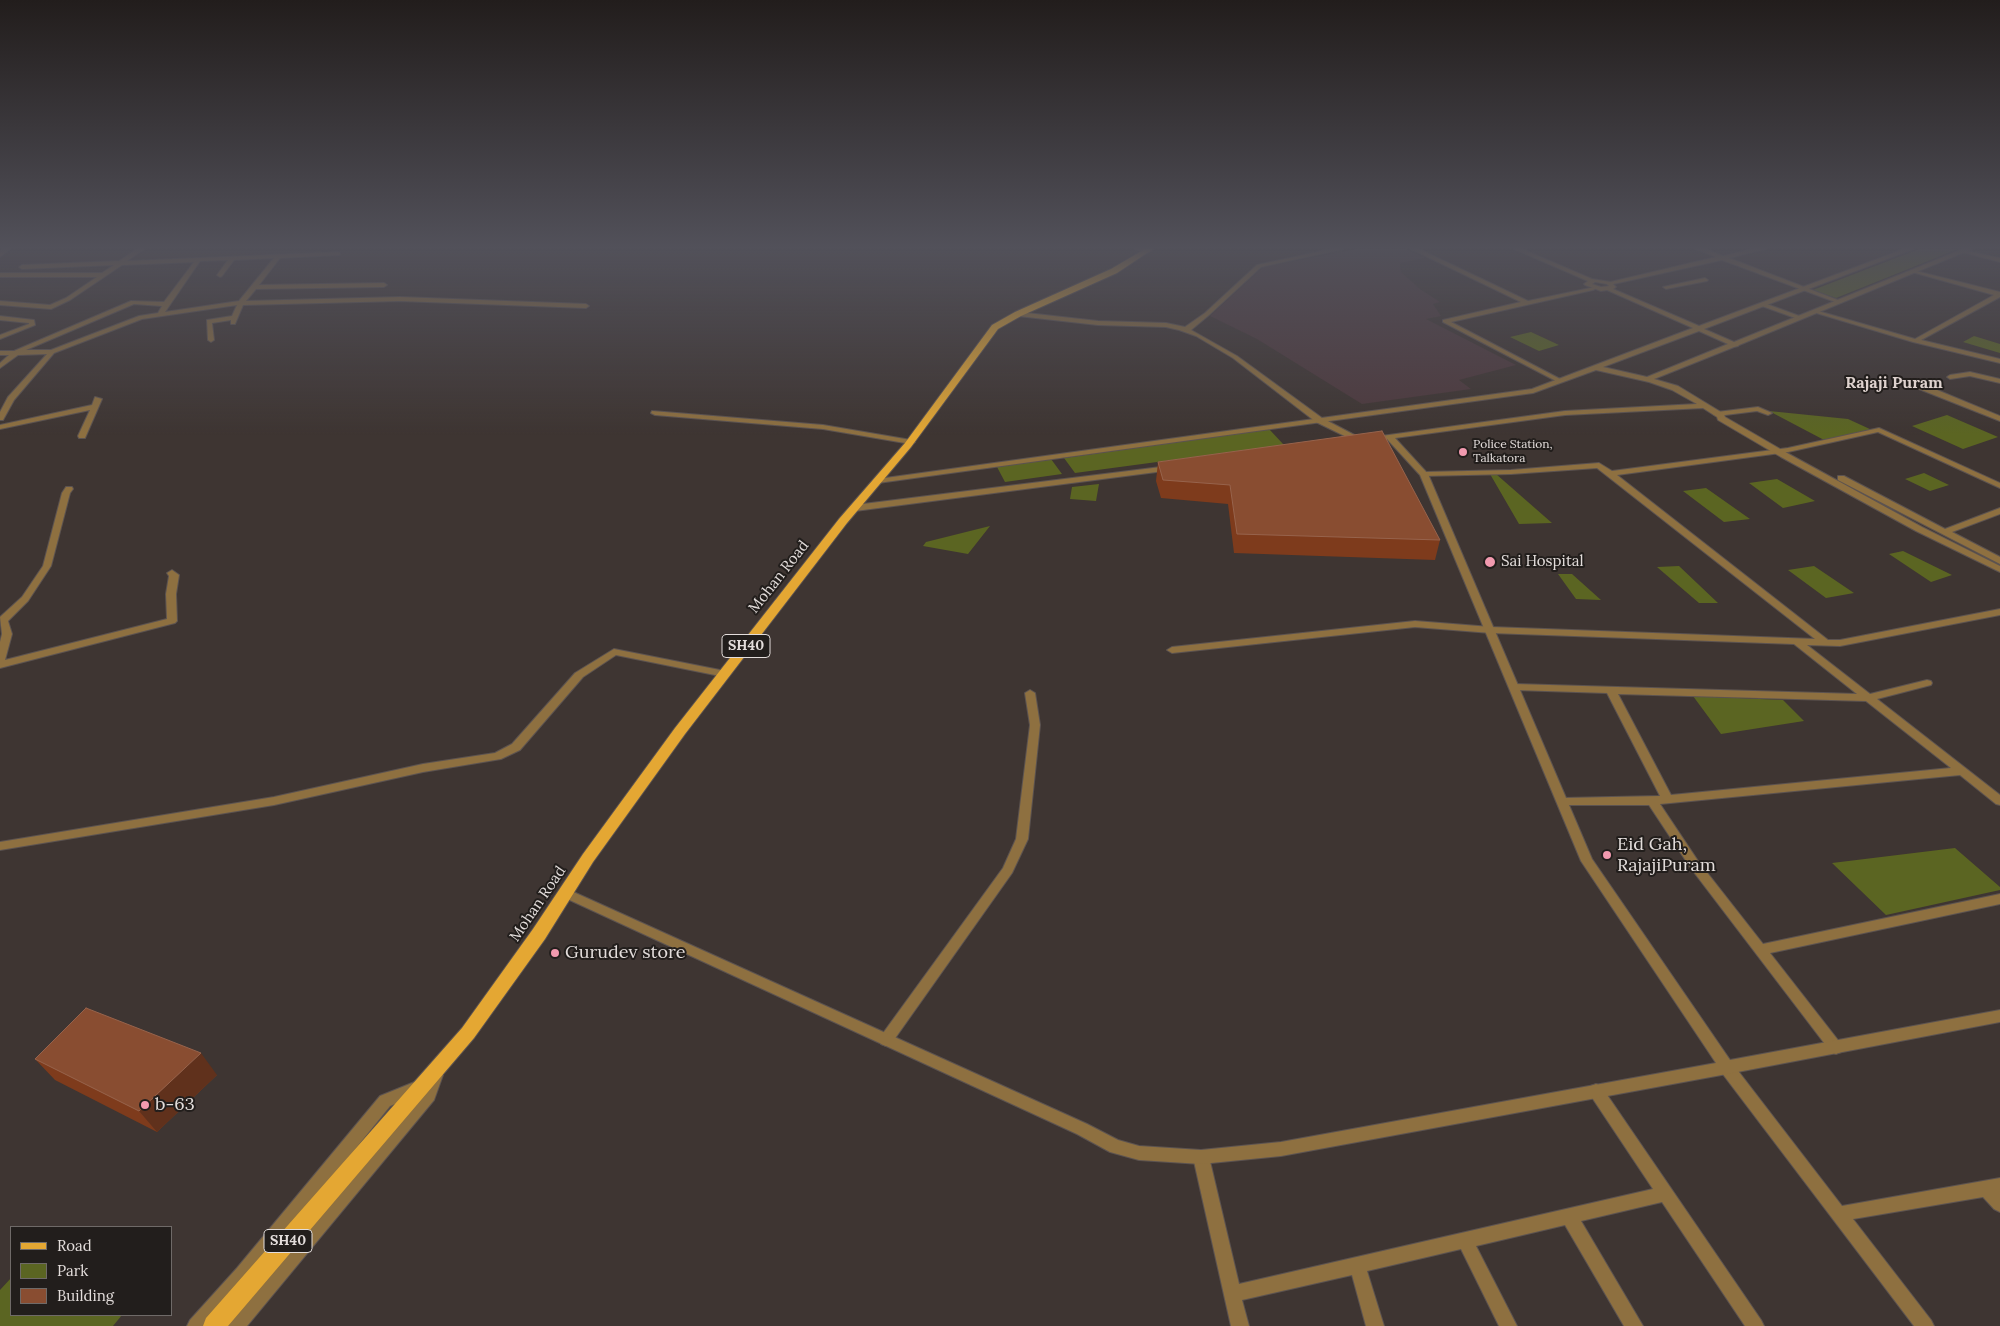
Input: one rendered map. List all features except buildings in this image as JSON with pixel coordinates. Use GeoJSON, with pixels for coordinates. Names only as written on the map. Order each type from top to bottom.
{"type":"FeatureCollection","features":[{"type":"Feature","properties":{"kind":"main road","name":"Mohan Road"},"geometry":{"type":"LineString","coordinates":[[214,1326],[425,1085],[468,1033],[680,731],[855,508],[910,442],[996,327],[1025,311]]}},
{"type":"Feature","properties":{"kind":"street"},"geometry":{"type":"LineString","coordinates":[[0,366],[17,352],[112,311]]}},
{"type":"Feature","properties":{"kind":"street"},"geometry":{"type":"LineString","coordinates":[[0,353],[52,352],[134,319],[176,311]]}},
{"type":"Feature","properties":{"kind":"street"},"geometry":{"type":"LineString","coordinates":[[211,340],[209,321],[234,320],[238,311]]}},
{"type":"Feature","properties":{"kind":"street"},"geometry":{"type":"LineString","coordinates":[[1186,330],[1210,311]]}},
{"type":"Feature","properties":{"kind":"street"},"geometry":{"type":"LineString","coordinates":[[1490,311],[1445,322],[1560,381]]}},
{"type":"Feature","properties":{"kind":"street"},"geometry":{"type":"LineString","coordinates":[[1662,311],[1736,344]]}},
{"type":"Feature","properties":{"kind":"street"},"geometry":{"type":"LineString","coordinates":[[878,481],[1533,391],[1748,311]]}},
{"type":"Feature","properties":{"kind":"street"},"geometry":{"type":"LineString","coordinates":[[1780,311],[1800,318]]}},
{"type":"Feature","properties":{"kind":"street"},"geometry":{"type":"LineString","coordinates":[[1915,341],[1971,311]]}},
{"type":"Feature","properties":{"kind":"street"},"geometry":{"type":"LineString","coordinates":[[1596,368],[1651,380],[1816,312],[1915,341],[2000,362]]}},
{"type":"Feature","properties":{"kind":"street"},"geometry":{"type":"LineString","coordinates":[[1018,314],[1096,323],[1166,325],[1186,330],[1235,357],[1319,420],[1360,442]]}},
{"type":"Feature","properties":{"kind":"street"},"geometry":{"type":"LineString","coordinates":[[0,318],[32,322],[32,325],[0,337]]}},
{"type":"Feature","properties":{"kind":"street"},"geometry":{"type":"LineString","coordinates":[[0,418],[11,399],[52,352]]}},
{"type":"Feature","properties":{"kind":"street"},"geometry":{"type":"LineString","coordinates":[[1608,363],[1675,388],[1721,418],[1919,530],[2000,570]]}},
{"type":"Feature","properties":{"kind":"street"},"geometry":{"type":"LineString","coordinates":[[1950,376],[1970,374],[2000,382]]}},
{"type":"Feature","properties":{"kind":"street"},"geometry":{"type":"LineString","coordinates":[[1922,387],[2000,418]]}},
{"type":"Feature","properties":{"kind":"street"},"geometry":{"type":"LineString","coordinates":[[82,436],[98,399]]}},
{"type":"Feature","properties":{"kind":"street"},"geometry":{"type":"LineString","coordinates":[[1340,444],[1565,413],[1704,406]]}},
{"type":"Feature","properties":{"kind":"street"},"geometry":{"type":"LineString","coordinates":[[0,427],[93,407]]}},
{"type":"Feature","properties":{"kind":"street"},"geometry":{"type":"LineString","coordinates":[[1719,415],[1758,410],[1768,412]]}},
{"type":"Feature","properties":{"kind":"street"},"geometry":{"type":"LineString","coordinates":[[655,413],[823,427],[910,442]]}},
{"type":"Feature","properties":{"kind":"street"},"geometry":{"type":"LineString","coordinates":[[1719,415],[1728,417],[2000,560]]}},
{"type":"Feature","properties":{"kind":"street"},"geometry":{"type":"LineString","coordinates":[[1610,474],[1788,450],[1879,430],[2000,486]]}},
{"type":"Feature","properties":{"kind":"street"},"geometry":{"type":"LineString","coordinates":[[1389,437],[1424,474],[1515,686],[1587,861],[1727,1068],[1926,1326]]}},
{"type":"Feature","properties":{"kind":"street"},"geometry":{"type":"LineString","coordinates":[[1424,474],[1511,472],[1599,465],[1825,642]]}},
{"type":"Feature","properties":{"kind":"street"},"geometry":{"type":"LineString","coordinates":[[855,508],[1176,467]]}},
{"type":"Feature","properties":{"kind":"street"},"geometry":{"type":"LineString","coordinates":[[69,489],[66,493],[47,566],[25,599],[2,621],[7,634],[0,663],[172,621],[171,594],[174,575],[172,573]]}},
{"type":"Feature","properties":{"kind":"street"},"geometry":{"type":"LineString","coordinates":[[1945,532],[2000,511]]}},
{"type":"Feature","properties":{"kind":"street"},"geometry":{"type":"LineString","coordinates":[[1172,650],[1415,624],[1491,630],[1840,643],[2000,612]]}},
{"type":"Feature","properties":{"kind":"street"},"geometry":{"type":"LineString","coordinates":[[1797,642],[2000,801]]}},
{"type":"Feature","properties":{"kind":"street"},"geometry":{"type":"LineString","coordinates":[[0,846],[274,801],[423,768],[497,756],[516,747],[578,675],[614,652],[724,674]]}},
{"type":"Feature","properties":{"kind":"street"},"geometry":{"type":"LineString","coordinates":[[1515,686],[1869,698],[1927,682]]}},
{"type":"Feature","properties":{"kind":"street"},"geometry":{"type":"LineString","coordinates":[[1611,690],[1668,800]]}},
{"type":"Feature","properties":{"kind":"street"},"geometry":{"type":"LineString","coordinates":[[886,1040],[1008,870],[1022,839],[1035,725],[1030,693]]}},
{"type":"Feature","properties":{"kind":"street"},"geometry":{"type":"LineString","coordinates":[[1563,802],[1668,800],[1962,771]]}},
{"type":"Feature","properties":{"kind":"street"},"geometry":{"type":"LineString","coordinates":[[1652,801],[1694,864],[1836,1048]]}},
{"type":"Feature","properties":{"kind":"street"},"geometry":{"type":"LineString","coordinates":[[565,893],[1082,1129],[1115,1147],[1139,1153],[1202,1157],[1281,1149],[1836,1048],[2000,1016]]}},
{"type":"Feature","properties":{"kind":"street"},"geometry":{"type":"LineString","coordinates":[[1760,950],[2000,898]]}},
{"type":"Feature","properties":{"kind":"street"},"geometry":{"type":"LineString","coordinates":[[236,1326],[429,1095],[437,1071]]}},
{"type":"Feature","properties":{"kind":"street"},"geometry":{"type":"LineString","coordinates":[[196,1326],[243,1274],[385,1101],[425,1085]]}},
{"type":"Feature","properties":{"kind":"street"},"geometry":{"type":"LineString","coordinates":[[1596,1091],[1755,1326]]}},
{"type":"Feature","properties":{"kind":"street"},"geometry":{"type":"LineString","coordinates":[[1202,1157],[1240,1326]]}},
{"type":"Feature","properties":{"kind":"street"},"geometry":{"type":"LineString","coordinates":[[1839,1214],[1993,1187],[2000,1204]]}},
{"type":"Feature","properties":{"kind":"street"},"geometry":{"type":"LineString","coordinates":[[1233,1294],[1665,1194]]}},
{"type":"Feature","properties":{"kind":"street"},"geometry":{"type":"LineString","coordinates":[[1569,1216],[1634,1326]]}},
{"type":"Feature","properties":{"kind":"street"},"geometry":{"type":"LineString","coordinates":[[1465,1240],[1508,1326]]}},
{"type":"Feature","properties":{"kind":"street"},"geometry":{"type":"LineString","coordinates":[[1357,1265],[1375,1326]]}},
{"type":"Feature","properties":{"kind":"shaded area"},"geometry":{"type":"Polygon","coordinates":[[[1216,311],[1438,311],[1441,316],[1426,319],[1516,365],[1459,380],[1471,389],[1362,404],[1257,339],[1210,316],[1216,311]]]}},
{"type":"Feature","properties":{"kind":"green space"},"geometry":{"type":"Polygon","coordinates":[[[1531,332],[1559,345],[1539,351],[1510,337],[1531,332]]]}},
{"type":"Feature","properties":{"kind":"green space"},"geometry":{"type":"Polygon","coordinates":[[[1974,336],[2000,344],[2000,353],[1963,342],[1974,336]]]}},
{"type":"Feature","properties":{"kind":"green space"},"geometry":{"type":"Polygon","coordinates":[[[1769,411],[1848,419],[1872,430],[1826,441],[1769,411]]]}},
{"type":"Feature","properties":{"kind":"green space"},"geometry":{"type":"Polygon","coordinates":[[[1947,415],[1998,437],[1963,449],[1912,426],[1947,415]]]}},
{"type":"Feature","properties":{"kind":"green space"},"geometry":{"type":"Polygon","coordinates":[[[1269,429],[1284,445],[1075,473],[1064,458],[1269,429]]]}},
{"type":"Feature","properties":{"kind":"green space"},"geometry":{"type":"Polygon","coordinates":[[[1051,459],[1062,474],[1005,482],[997,467],[1051,459]]]}},
{"type":"Feature","properties":{"kind":"green space"},"geometry":{"type":"Polygon","coordinates":[[[1924,473],[1949,485],[1930,491],[1905,479],[1924,473]]]}},
{"type":"Feature","properties":{"kind":"green space"},"geometry":{"type":"Polygon","coordinates":[[[1490,474],[1496,474],[1552,523],[1519,524],[1490,474]]]}},
{"type":"Feature","properties":{"kind":"green space"},"geometry":{"type":"Polygon","coordinates":[[[1777,479],[1815,501],[1783,508],[1749,483],[1777,479]]]}},
{"type":"Feature","properties":{"kind":"green space"},"geometry":{"type":"Polygon","coordinates":[[[1099,484],[1096,501],[1070,499],[1072,487],[1099,484]]]}},
{"type":"Feature","properties":{"kind":"green space"},"geometry":{"type":"Polygon","coordinates":[[[1706,488],[1750,519],[1724,522],[1683,491],[1706,488]]]}},
{"type":"Feature","properties":{"kind":"green space"},"geometry":{"type":"Polygon","coordinates":[[[990,526],[968,554],[923,546],[926,542],[990,526]]]}},
{"type":"Feature","properties":{"kind":"green space"},"geometry":{"type":"Polygon","coordinates":[[[1903,551],[1952,575],[1931,582],[1889,554],[1903,551]]]}},
{"type":"Feature","properties":{"kind":"green space"},"geometry":{"type":"Polygon","coordinates":[[[1679,566],[1718,603],[1699,603],[1657,567],[1679,566]]]}},
{"type":"Feature","properties":{"kind":"green space"},"geometry":{"type":"Polygon","coordinates":[[[1814,566],[1854,593],[1826,598],[1788,570],[1814,566]]]}},
{"type":"Feature","properties":{"kind":"green space"},"geometry":{"type":"Polygon","coordinates":[[[1558,574],[1572,574],[1601,600],[1576,599],[1558,574]]]}},
{"type":"Feature","properties":{"kind":"green space"},"geometry":{"type":"Polygon","coordinates":[[[1693,696],[1783,700],[1804,721],[1721,734],[1693,696]]]}},
{"type":"Feature","properties":{"kind":"green space"},"geometry":{"type":"Polygon","coordinates":[[[1955,848],[2000,887],[2000,890],[1886,915],[1832,863],[1955,848]]]}},
{"type":"Feature","properties":{"kind":"green space"},"geometry":{"type":"Polygon","coordinates":[[[10,1279],[10,1316],[121,1316],[113,1326],[0,1326],[0,1290],[10,1279]]]}},
{"type":"Feature","properties":{"kind":"place","name":"Police Station, Talkatora"},"geometry":{"type":"Point","coordinates":[1463,452]}},
{"type":"Feature","properties":{"kind":"place","name":"Sai Hospital"},"geometry":{"type":"Point","coordinates":[1490,562]}},
{"type":"Feature","properties":{"kind":"place","name":"Eid Gah, RajajiPuram"},"geometry":{"type":"Point","coordinates":[1607,855]}},
{"type":"Feature","properties":{"kind":"place","name":"Gurudev store"},"geometry":{"type":"Point","coordinates":[555,953]}},
{"type":"Feature","properties":{"kind":"place","name":"b-63"},"geometry":{"type":"Point","coordinates":[145,1105]}},
{"type":"Feature","properties":{"kind":"district","name":"Rajaji Puram"},"geometry":{"type":"Point","coordinates":[1894,383]}}]}
